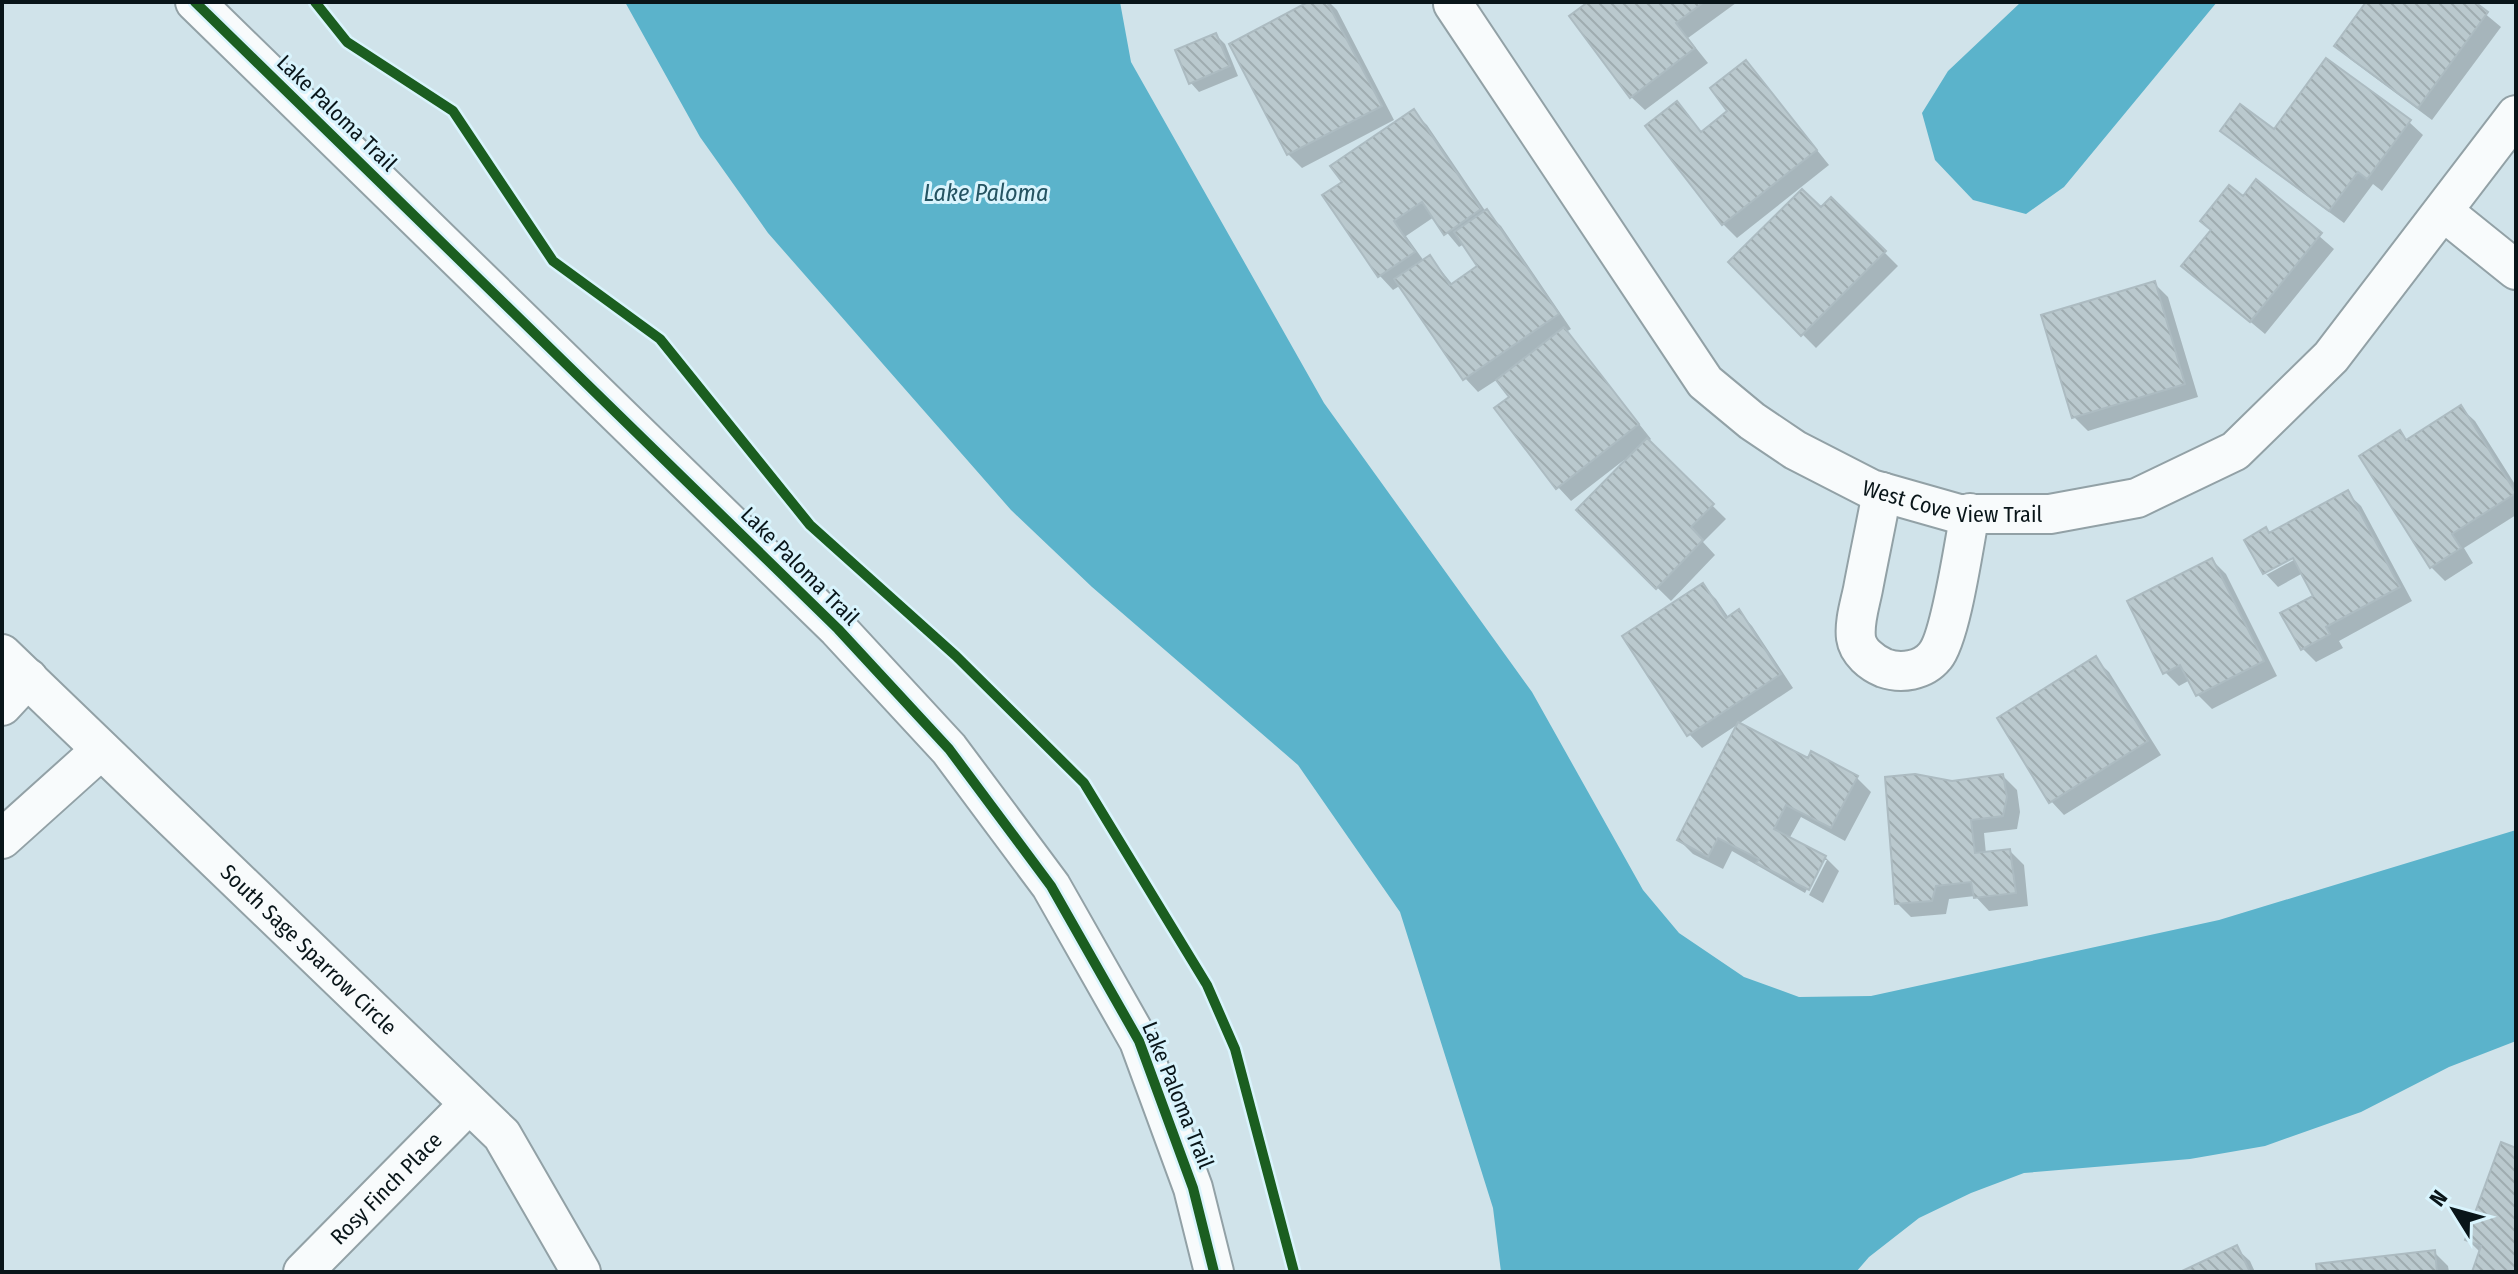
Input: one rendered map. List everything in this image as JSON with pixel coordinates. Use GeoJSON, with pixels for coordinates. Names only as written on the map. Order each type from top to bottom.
{"type":"FeatureCollection","features":[{"type":"Feature","properties":{"kind":"street","name":"Lake Paloma Trail"},"geometry":{"type":"LineString","coordinates":[[195,2],[838,629],[949,749],[1051,886],[1139,1041],[1193,1188],[1214,1272]]}},
{"type":"Feature","properties":{"kind":"street","name":"West Cove View Trail"},"geometry":{"type":"LineString","coordinates":[[1453,3],[1705,382],[1752,421],[1795,450],[1871,489],[1959,514],[2050,514],[2137,498],[2235,451],[2331,357],[2516,115]]}},
{"type":"Feature","properties":{"kind":"street"},"geometry":{"type":"LineString","coordinates":[[2444,212],[2516,270]]}},
{"type":"Feature","properties":{"kind":"street"},"geometry":{"type":"LineString","coordinates":[[1882,492],[1857,617],[1856,639],[1862,653],[1876,665],[1890,670],[1903,672],[1922,666],[1935,656],[1945,637],[1970,513]]}},
{"type":"Feature","properties":{"kind":"street"},"geometry":{"type":"LineString","coordinates":[[2,706],[15,666]]}},
{"type":"Feature","properties":{"kind":"street","name":"South Sage Sparrow Circle"},"geometry":{"type":"LineString","coordinates":[[15,666],[502,1135],[581,1272]]}},
{"type":"Feature","properties":{"kind":"street"},"geometry":{"type":"LineString","coordinates":[[2,839],[101,750]]}},
{"type":"Feature","properties":{"kind":"street","name":"Rosy Finch Place"},"geometry":{"type":"LineString","coordinates":[[303,1272],[469,1104]]}},
{"type":"Feature","properties":{"kind":"water","name":"Lake Paloma"},"geometry":{"type":"Polygon","coordinates":[[[625,2],[1120,2],[1131,62],[1324,403],[1532,692],[1643,890],[1679,933],[1744,977],[1799,997],[1871,996],[2219,920],[2516,830],[2516,1041],[2449,1067],[2361,1112],[2265,1146],[2190,1159],[2024,1173],[1971,1193],[1919,1218],[1869,1257],[1856,1272],[1501,1272],[1493,1208],[1400,912],[1298,765],[1092,587],[1011,510],[768,233],[700,137],[625,2]]]}},
{"type":"Feature","properties":{"kind":"water"},"geometry":{"type":"Polygon","coordinates":[[[2021,2],[2217,2],[2064,187],[2026,214],[1973,200],[1935,160],[1922,113],[1948,71],[2021,2]]]}},
{"type":"Feature","properties":{"kind":"building"},"geometry":{"type":"Polygon","coordinates":[[[1308,2],[1327,2],[1382,106],[1287,155],[1229,44],[1308,2]]]}},
{"type":"Feature","properties":{"kind":"building"},"geometry":{"type":"Polygon","coordinates":[[[1588,2],[1704,2],[1676,23],[1695,48],[1630,98],[1569,16],[1588,2]]]}},
{"type":"Feature","properties":{"kind":"building"},"geometry":{"type":"Polygon","coordinates":[[[2366,2],[2475,2],[2488,12],[2418,108],[2334,46],[2366,2]]]}},
{"type":"Feature","properties":{"kind":"building"},"geometry":{"type":"Polygon","coordinates":[[[1216,33],[1230,66],[1189,84],[1175,50],[1216,33]]]}},
{"type":"Feature","properties":{"kind":"building"},"geometry":{"type":"Polygon","coordinates":[[[2326,58],[2411,120],[2367,179],[2358,172],[2329,211],[2220,131],[2240,104],[2274,129],[2326,58]]]}},
{"type":"Feature","properties":{"kind":"building"},"geometry":{"type":"Polygon","coordinates":[[[1746,60],[1817,150],[1722,225],[1645,126],[1677,101],[1701,132],[1727,111],[1710,88],[1746,60]]]}},
{"type":"Feature","properties":{"kind":"building"},"geometry":{"type":"Polygon","coordinates":[[[1414,109],[1481,209],[1444,235],[1422,202],[1394,221],[1415,252],[1378,277],[1322,195],[1342,182],[1330,166],[1414,109]]]}},
{"type":"Feature","properties":{"kind":"building"},"geometry":{"type":"Polygon","coordinates":[[[2256,179],[2322,233],[2250,322],[2181,266],[2211,230],[2200,221],[2229,185],[2243,196],[2256,179]]]}},
{"type":"Feature","properties":{"kind":"building"},"geometry":{"type":"Polygon","coordinates":[[[1802,189],[1821,207],[1831,197],[1886,251],[1801,336],[1728,262],[1802,189]]]}},
{"type":"Feature","properties":{"kind":"building"},"geometry":{"type":"Polygon","coordinates":[[[1487,209],[1559,314],[1463,380],[1394,279],[1430,255],[1450,285],[1477,266],[1454,232],[1487,209]]]}},
{"type":"Feature","properties":{"kind":"building"},"geometry":{"type":"Polygon","coordinates":[[[2155,281],[2185,384],[2072,418],[2041,315],[2155,281]]]}},
{"type":"Feature","properties":{"kind":"building"},"geometry":{"type":"Polygon","coordinates":[[[1564,327],[1639,424],[1556,489],[1494,408],[1509,397],[1496,380],[1564,327]]]}},
{"type":"Feature","properties":{"kind":"building"},"geometry":{"type":"Polygon","coordinates":[[[2461,405],[2516,493],[2452,534],[2461,548],[2430,568],[2359,456],[2400,430],[2406,440],[2461,405]]]}},
{"type":"Feature","properties":{"kind":"building"},"geometry":{"type":"Polygon","coordinates":[[[1647,438],[1714,504],[1691,527],[1703,540],[1656,589],[1576,510],[1647,438]]]}},
{"type":"Feature","properties":{"kind":"building"},"geometry":{"type":"Polygon","coordinates":[[[2348,490],[2400,587],[2326,627],[2330,634],[2301,650],[2280,613],[2313,596],[2293,558],[2263,574],[2244,540],[2266,527],[2269,533],[2348,490]]]}},
{"type":"Feature","properties":{"kind":"building"},"geometry":{"type":"Polygon","coordinates":[[[2212,558],[2264,661],[2196,696],[2180,665],[2163,674],[2127,601],[2212,558]]]}},
{"type":"Feature","properties":{"kind":"building"},"geometry":{"type":"Polygon","coordinates":[[[1703,583],[1726,618],[1739,609],[1781,674],[1687,736],[1622,636],[1703,583]]]}},
{"type":"Feature","properties":{"kind":"building"},"geometry":{"type":"Polygon","coordinates":[[[2096,656],[2148,741],[2049,803],[1997,718],[2096,656]]]}},
{"type":"Feature","properties":{"kind":"building"},"geometry":{"type":"Polygon","coordinates":[[[1738,722],[1808,758],[1811,751],[1858,776],[1831,828],[1786,805],[1774,829],[1826,856],[1809,890],[1756,863],[1759,859],[1718,838],[1708,857],[1677,840],[1738,722]]]}},
{"type":"Feature","properties":{"kind":"building"},"geometry":{"type":"Polygon","coordinates":[[[1915,774],[1952,781],[2003,774],[2007,797],[2003,816],[1971,820],[1975,853],[2010,849],[2016,893],[1974,898],[1971,882],[1936,886],[1932,901],[1895,904],[1885,777],[1915,774]]]}},
{"type":"Feature","properties":{"kind":"building"},"geometry":{"type":"Polygon","coordinates":[[[2501,1142],[2516,1148],[2516,1272],[2472,1272],[2481,1246],[2465,1240],[2501,1142]]]}},
{"type":"Feature","properties":{"kind":"building"},"geometry":{"type":"Polygon","coordinates":[[[2237,1245],[2250,1272],[2180,1272],[2237,1245]]]}},
{"type":"Feature","properties":{"kind":"building"},"geometry":{"type":"Polygon","coordinates":[[[2435,1250],[2437,1272],[2317,1272],[2316,1264],[2435,1250]]]}},
{"type":"Feature","properties":{"kind":"cycle path"},"geometry":{"type":"LineString","coordinates":[[195,2],[838,629],[949,749],[1051,886],[1139,1041],[1193,1188],[1214,1272]]}},
{"type":"Feature","properties":{"kind":"cycle path"},"geometry":{"type":"LineString","coordinates":[[315,2],[347,42],[453,111],[553,261],[660,339],[810,525],[956,656],[1084,783],[1207,985],[1235,1049],[1294,1272]]}}]}
